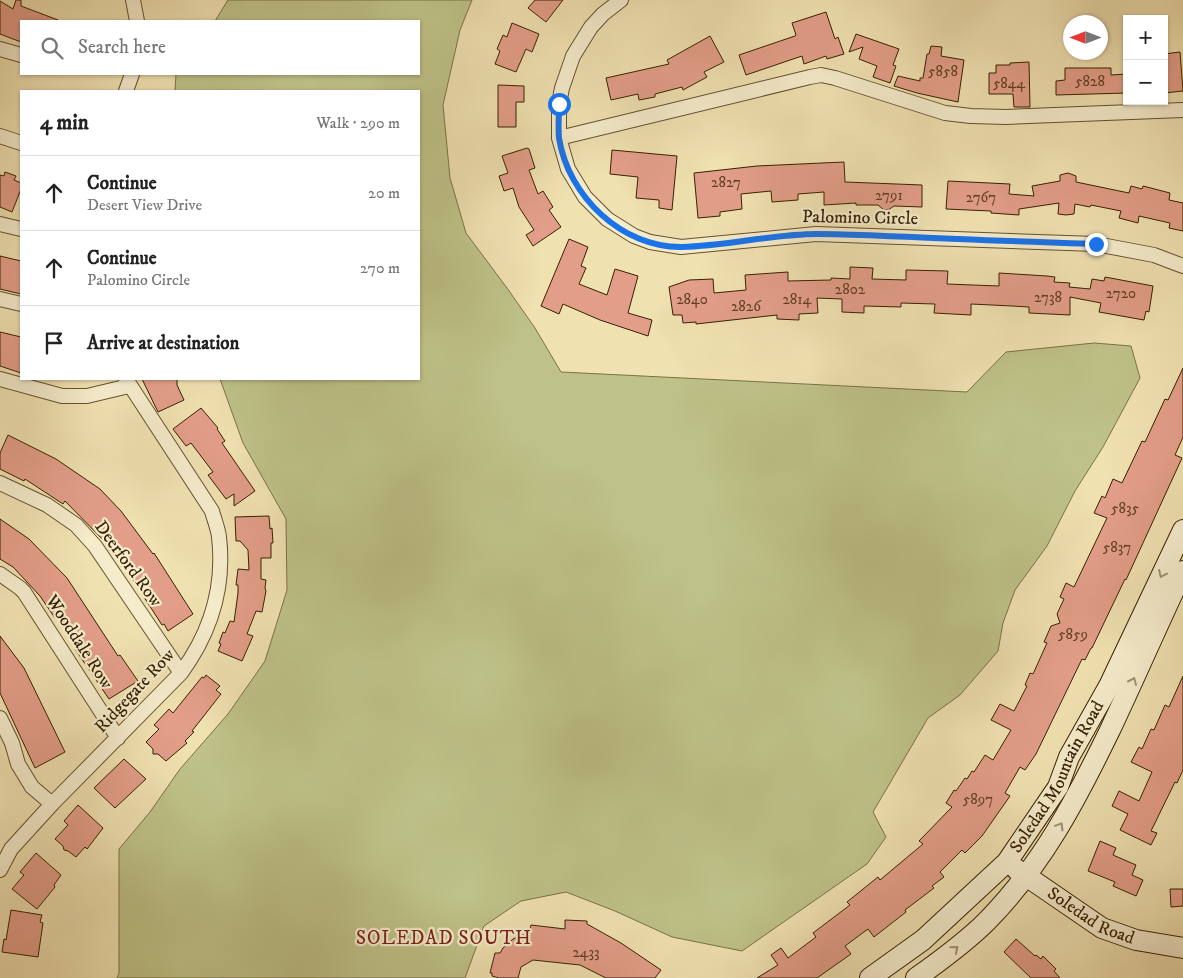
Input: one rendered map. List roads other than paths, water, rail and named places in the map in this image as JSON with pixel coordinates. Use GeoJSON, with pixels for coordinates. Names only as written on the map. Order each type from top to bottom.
{"type":"FeatureCollection","features":[{"type":"Feature","properties":{"kind":"main road","name":"Soledad Mountain Road"},"geometry":{"type":"LineString","coordinates":[[870,978],[922,940],[1007,862],[1058,786],[1069,757],[1109,686],[1183,530]]}},
{"type":"Feature","properties":{"kind":"main road","name":"Soledad Mountain Road"},"geometry":{"type":"LineString","coordinates":[[916,978],[939,962],[986,922],[1026,876],[1049,844],[1074,803],[1183,571]]}},
{"type":"Feature","properties":{"kind":"main road","name":"Soledad Road"},"geometry":{"type":"LineString","coordinates":[[1007,862],[1102,928],[1136,940],[1183,948]]}},
{"type":"Feature","properties":{"kind":"street"},"geometry":{"type":"LineString","coordinates":[[133,0],[138,20]]}},
{"type":"Feature","properties":{"kind":"street","name":"Palomino Circle"},"geometry":{"type":"LineString","coordinates":[[621,0],[603,14],[591,27],[573,56],[562,88],[559,104],[559,138],[568,169],[595,209],[620,229],[634,236],[665,245],[681,247],[816,234],[1096,244],[1154,254],[1183,266]]}},
{"type":"Feature","properties":{"kind":"street"},"geometry":{"type":"LineString","coordinates":[[0,49],[20,55]]}},
{"type":"Feature","properties":{"kind":"street"},"geometry":{"type":"LineString","coordinates":[[126,90],[132,75]]}},
{"type":"Feature","properties":{"kind":"street"},"geometry":{"type":"LineString","coordinates":[[559,138],[810,76],[821,75],[945,113],[970,116],[1006,117],[1183,110]]}},
{"type":"Feature","properties":{"kind":"street"},"geometry":{"type":"LineString","coordinates":[[0,136],[20,144]]}},
{"type":"Feature","properties":{"kind":"street"},"geometry":{"type":"LineString","coordinates":[[0,224],[20,230]]}},
{"type":"Feature","properties":{"kind":"street"},"geometry":{"type":"LineString","coordinates":[[0,299],[20,304]]}},
{"type":"Feature","properties":{"kind":"street"},"geometry":{"type":"LineString","coordinates":[[0,379],[62,396],[87,396],[128,382]]}},
{"type":"Feature","properties":{"kind":"street","name":"Ridgegate Row"},"geometry":{"type":"LineString","coordinates":[[0,870],[11,849],[52,804],[181,673],[194,654],[214,608],[220,585],[219,536],[212,511],[128,382]]}},
{"type":"Feature","properties":{"kind":"street","name":"Deerford Row"},"geometry":{"type":"LineString","coordinates":[[0,482],[47,505],[80,528],[96,546],[181,673]]}},
{"type":"Feature","properties":{"kind":"street","name":"Wooddale Row"},"geometry":{"type":"LineString","coordinates":[[0,574],[24,592],[118,738]]}},
{"type":"Feature","properties":{"kind":"street"},"geometry":{"type":"LineString","coordinates":[[0,718],[12,743],[18,764],[32,787],[52,804]]}},
{"type":"Feature","properties":{"kind":"district","name":"SOLEDAD SOUTH"},"geometry":{"type":"Point","coordinates":[444,938]}}]}
